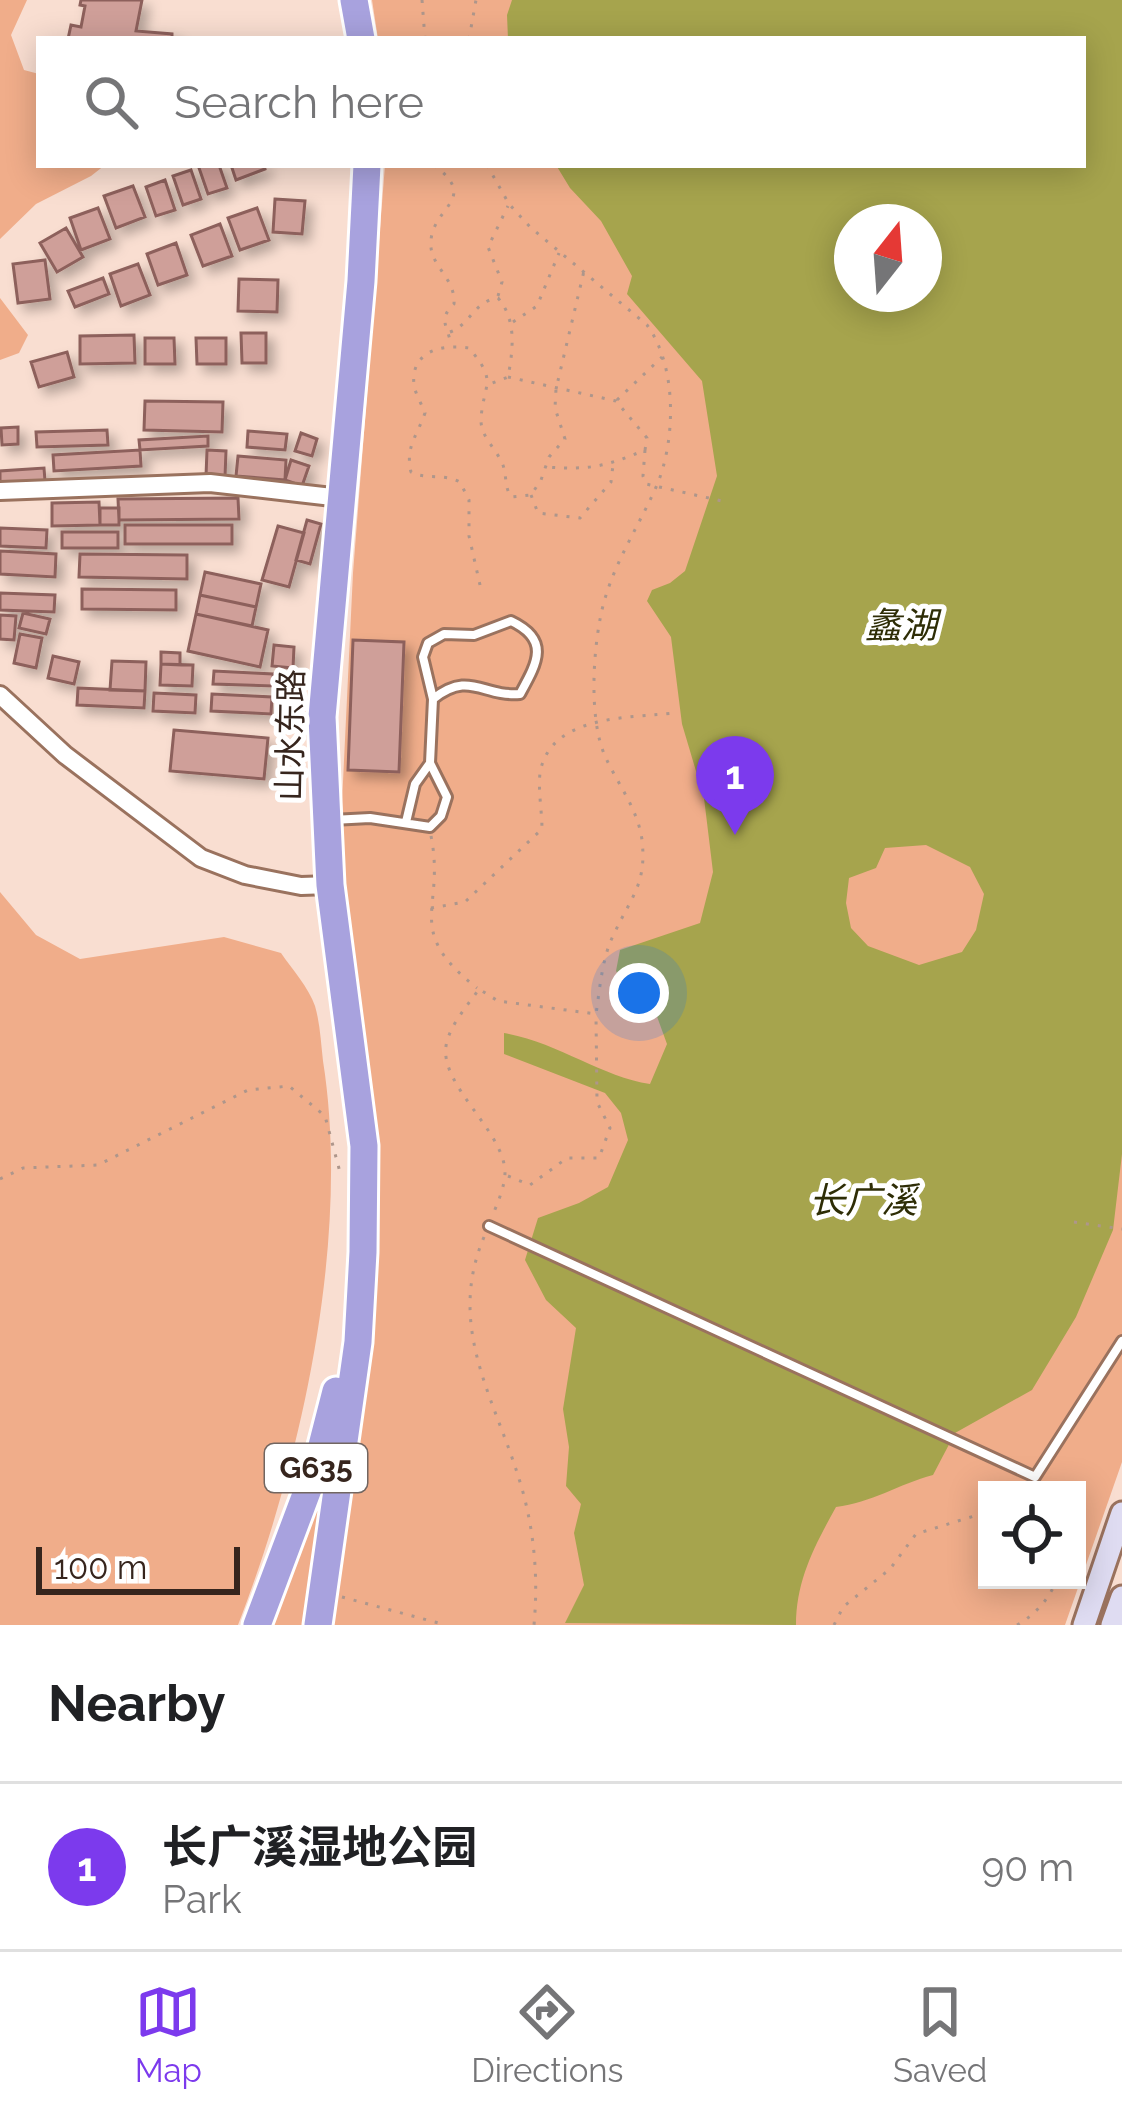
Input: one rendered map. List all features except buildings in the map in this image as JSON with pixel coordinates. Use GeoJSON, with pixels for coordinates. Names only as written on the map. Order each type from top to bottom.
{"type":"FeatureCollection","features":[{"type":"Feature","properties":{"kind":"highway"},"geometry":{"type":"LineString","coordinates":[[354,0],[360,36]]}},
{"type":"Feature","properties":{"kind":"highway","name":"山水东路"},"geometry":{"type":"LineString","coordinates":[[318,1625],[358,1342],[364,1175],[358,1085],[330,885],[322,717],[367,168]]}},
{"type":"Feature","properties":{"kind":"highway","name":"山水东路"},"geometry":{"type":"LineString","coordinates":[[257,1625],[316,1465],[358,1306]]}},
{"type":"Feature","properties":{"kind":"main road"},"geometry":{"type":"LineString","coordinates":[[1084,1625],[1122,1513]]}},
{"type":"Feature","properties":{"kind":"main road"},"geometry":{"type":"LineString","coordinates":[[1112,1625],[1122,1598]]}},
{"type":"Feature","properties":{"kind":"street"},"geometry":{"type":"LineString","coordinates":[[0,491],[210,483],[341,498]]}},
{"type":"Feature","properties":{"kind":"street"},"geometry":{"type":"LineString","coordinates":[[0,695],[65,755],[201,858],[245,875],[301,886],[330,885]]}},
{"type":"Feature","properties":{"kind":"lane"},"geometry":{"type":"LineString","coordinates":[[325,820],[370,818],[430,827],[441,816],[447,797],[430,764],[433,699],[422,657],[428,644],[444,634],[474,635],[511,621],[529,629],[538,645],[535,667],[520,694],[505,695],[473,684],[449,686],[433,699]]}},
{"type":"Feature","properties":{"kind":"lane"},"geometry":{"type":"LineString","coordinates":[[406,823],[415,784],[430,764]]}},
{"type":"Feature","properties":{"kind":"lane"},"geometry":{"type":"LineString","coordinates":[[489,1226],[1035,1478],[1122,1341]]}},
{"type":"Feature","properties":{"kind":"path"},"geometry":{"type":"LineString","coordinates":[[422,0],[424,36]]}},
{"type":"Feature","properties":{"kind":"path"},"geometry":{"type":"LineString","coordinates":[[470,36],[476,0]]}},
{"type":"Feature","properties":{"kind":"path"},"geometry":{"type":"LineString","coordinates":[[438,168],[454,187],[454,201],[437,222],[430,242],[433,258],[455,291],[454,304],[442,323],[451,345]]}},
{"type":"Feature","properties":{"kind":"path"},"geometry":{"type":"LineString","coordinates":[[489,168],[509,204],[647,325],[663,356],[668,424],[656,487],[620,557],[603,604],[596,646],[602,748],[642,835],[643,862],[641,884],[613,935],[596,1014],[597,1102],[610,1128],[599,1159],[567,1158],[530,1185],[505,1174]]}},
{"type":"Feature","properties":{"kind":"path"},"geometry":{"type":"LineString","coordinates":[[498,298],[502,282],[488,247],[509,204]]}},
{"type":"Feature","properties":{"kind":"path"},"geometry":{"type":"LineString","coordinates":[[512,323],[537,306],[559,252]]}},
{"type":"Feature","properties":{"kind":"path"},"geometry":{"type":"LineString","coordinates":[[530,495],[565,439],[555,408],[556,389],[584,269]]}},
{"type":"Feature","properties":{"kind":"path"},"geometry":{"type":"LineString","coordinates":[[448,333],[458,329],[480,303],[498,298]]}},
{"type":"Feature","properties":{"kind":"path"},"geometry":{"type":"LineString","coordinates":[[498,298],[512,323],[508,377]]}},
{"type":"Feature","properties":{"kind":"path"},"geometry":{"type":"LineString","coordinates":[[480,585],[469,536],[469,500],[460,482],[444,474],[421,477],[411,472],[407,458],[425,412],[413,383],[427,351],[451,345],[470,348],[482,363],[490,384],[481,420],[485,436],[501,460],[504,487],[511,496],[530,495]]}},
{"type":"Feature","properties":{"kind":"path"},"geometry":{"type":"LineString","coordinates":[[616,401],[663,356]]}},
{"type":"Feature","properties":{"kind":"path"},"geometry":{"type":"LineString","coordinates":[[490,384],[508,377],[616,401],[647,438],[646,484],[722,501]]}},
{"type":"Feature","properties":{"kind":"path"},"geometry":{"type":"LineString","coordinates":[[546,467],[588,470],[645,450]]}},
{"type":"Feature","properties":{"kind":"path"},"geometry":{"type":"LineString","coordinates":[[530,495],[538,513],[580,518],[611,482],[613,463]]}},
{"type":"Feature","properties":{"kind":"path"},"geometry":{"type":"LineString","coordinates":[[431,908],[465,902],[542,830],[540,772],[562,736],[597,722],[675,713]]}},
{"type":"Feature","properties":{"kind":"path"},"geometry":{"type":"LineString","coordinates":[[430,827],[436,862],[430,925],[436,946],[456,971],[498,1001],[596,1014]]}},
{"type":"Feature","properties":{"kind":"path"},"geometry":{"type":"LineString","coordinates":[[478,988],[445,1050],[450,1069],[502,1157],[505,1174],[467,1293],[468,1318],[527,1510],[536,1564],[534,1625]]}},
{"type":"Feature","properties":{"kind":"path"},"geometry":{"type":"LineString","coordinates":[[0,1179],[23,1168],[98,1165],[248,1090],[289,1086],[325,1117],[341,1177],[364,1175]]}},
{"type":"Feature","properties":{"kind":"path"},"geometry":{"type":"LineString","coordinates":[[1074,1222],[1122,1228]]}},
{"type":"Feature","properties":{"kind":"path"},"geometry":{"type":"LineString","coordinates":[[834,1625],[843,1607],[890,1569],[916,1534],[978,1515]]}},
{"type":"Feature","properties":{"kind":"path"},"geometry":{"type":"LineString","coordinates":[[1017,1625],[1030,1618],[1053,1589]]}},
{"type":"Feature","properties":{"kind":"path"},"geometry":{"type":"LineString","coordinates":[[323,1592],[446,1625]]}},
{"type":"Feature","properties":{"kind":"shaded area"},"geometry":{"type":"Polygon","coordinates":[[[0,0],[27,0],[11,35],[24,70],[36,73],[36,168],[101,168],[36,204],[0,239],[0,0]]]}},
{"type":"Feature","properties":{"kind":"shaded area"},"geometry":{"type":"Polygon","coordinates":[[[372,0],[1122,0],[1122,1462],[1086,1565],[1086,1481],[978,1481],[978,1589],[1078,1589],[1065,1625],[272,1625],[372,1331],[376,1127],[339,865],[353,573],[385,168],[1086,168],[1086,36],[378,36],[372,0]]]}},
{"type":"Feature","properties":{"kind":"shaded area"},"geometry":{"type":"Polygon","coordinates":[[[0,298],[28,335],[19,353],[0,360],[0,298]]]}},
{"type":"Feature","properties":{"kind":"shaded area"},"geometry":{"type":"Polygon","coordinates":[[[0,892],[36,935],[80,959],[224,937],[281,953],[315,1006],[330,1129],[325,1273],[300,1420],[282,1492],[238,1625],[0,1625],[0,892]]]}},
{"type":"Feature","properties":{"kind":"water"},"geometry":{"type":"Polygon","coordinates":[[[512,0],[1122,0],[1122,1154],[1113,1230],[1076,1317],[1032,1390],[955,1433],[933,1475],[836,1507],[803,1578],[796,1625],[565,1623],[584,1585],[574,1533],[581,1504],[566,1486],[569,1447],[563,1409],[576,1328],[546,1300],[525,1260],[538,1218],[608,1187],[628,1140],[621,1113],[605,1093],[504,1054],[504,1033],[650,1084],[667,1044],[655,1011],[633,997],[616,971],[620,950],[700,923],[713,872],[704,798],[682,724],[671,637],[647,601],[652,590],[685,571],[717,476],[702,381],[627,294],[632,276],[601,221],[558,168],[1086,168],[1086,36],[508,36],[507,15],[512,0]],[[926,845],[885,848],[876,868],[849,878],[846,903],[851,928],[868,946],[919,965],[962,952],[976,930],[984,894],[970,867],[926,845]]]}},
{"type":"Feature","properties":{"kind":"place","name":"长广溪湿地公园"},"geometry":{"type":"Point","coordinates":[735,835]}},
{"type":"Feature","properties":{"kind":"water label","name":"蠡湖"},"geometry":{"type":"Point","coordinates":[901,625]}},
{"type":"Feature","properties":{"kind":"water label","name":"长广溪"},"geometry":{"type":"Point","coordinates":[863,1200]}}]}
